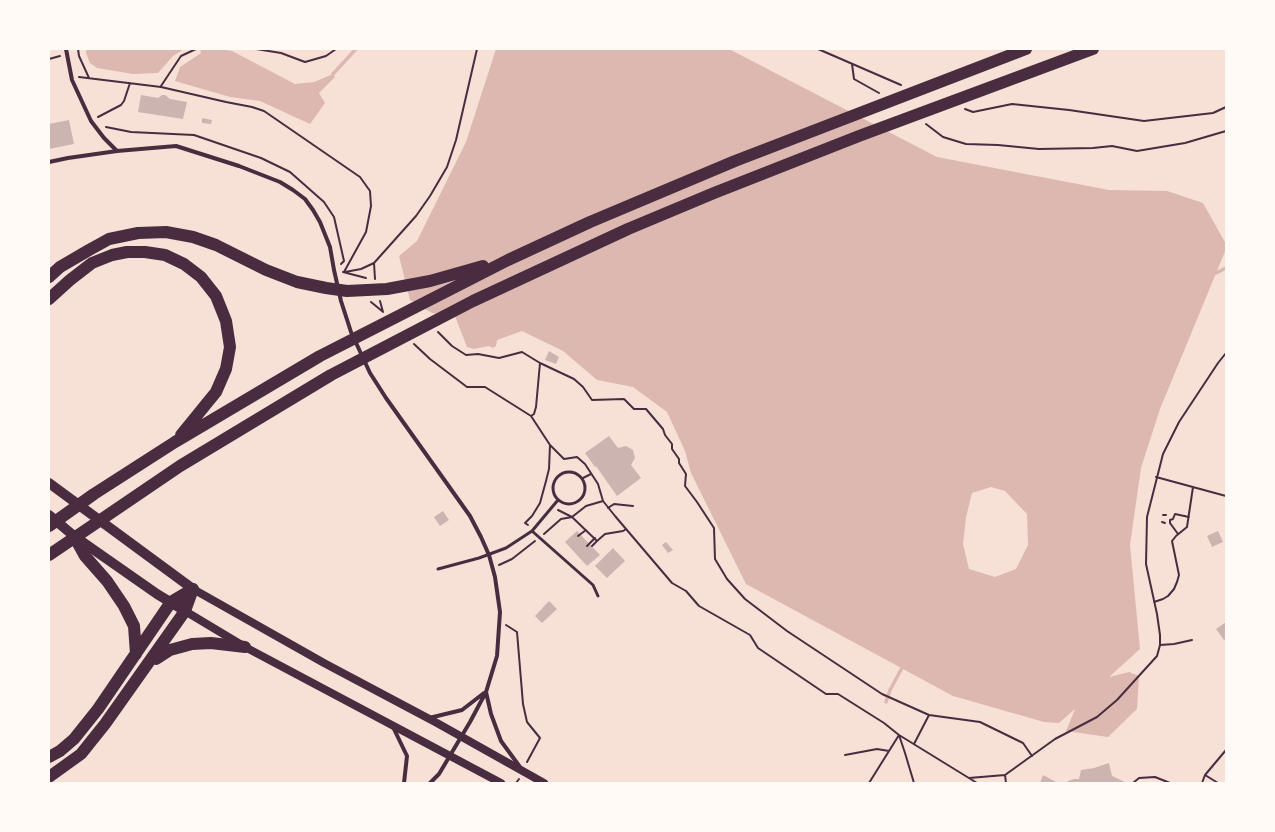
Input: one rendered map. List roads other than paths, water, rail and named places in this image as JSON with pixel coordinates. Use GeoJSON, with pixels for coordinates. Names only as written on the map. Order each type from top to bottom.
{"type":"FeatureCollection","features":[{"type":"Feature","properties":{"kind":"highway"},"geometry":{"type":"LineString","coordinates":[[49,526],[94,494],[175,442],[320,356],[508,260],[590,222],[735,161],[1026,49]]}},
{"type":"Feature","properties":{"kind":"highway"},"geometry":{"type":"LineString","coordinates":[[49,555],[180,466],[331,375],[473,301],[628,229],[714,193],[852,139],[1093,49]]}},
{"type":"Feature","properties":{"kind":"highway"},"geometry":{"type":"LineString","coordinates":[[49,277],[60,267],[110,239],[138,233],[166,232],[193,237],[216,246],[266,270],[297,282],[347,291],[387,289],[430,281],[508,260]]}},
{"type":"Feature","properties":{"kind":"highway"},"geometry":{"type":"LineString","coordinates":[[49,299],[92,263],[112,255],[127,252],[145,252],[165,255],[184,264],[201,278],[216,296],[226,321],[230,347],[229,354],[226,369],[216,392],[175,442]]}},
{"type":"Feature","properties":{"kind":"highway"},"geometry":{"type":"LineString","coordinates":[[74,536],[85,556],[107,581],[124,606],[134,626],[136,654]]}},
{"type":"Feature","properties":{"kind":"highway"},"geometry":{"type":"LineString","coordinates":[[49,757],[60,751],[74,740],[98,710],[171,602],[193,589]]}},
{"type":"Feature","properties":{"kind":"highway"},"geometry":{"type":"LineString","coordinates":[[49,777],[81,754],[106,724],[185,611],[193,589]]}},
{"type":"Feature","properties":{"kind":"highway"},"geometry":{"type":"LineString","coordinates":[[148,664],[170,650],[192,644],[211,643],[245,647]]}},
{"type":"Feature","properties":{"kind":"main road"},"geometry":{"type":"LineString","coordinates":[[49,483],[193,589],[317,659],[428,718],[544,783]]}},
{"type":"Feature","properties":{"kind":"main road"},"geometry":{"type":"LineString","coordinates":[[49,516],[74,536],[171,602],[245,647],[501,783]]}},
{"type":"Feature","properties":{"kind":"street"},"geometry":{"type":"LineString","coordinates":[[66,52],[72,80],[91,122],[117,151]]}},
{"type":"Feature","properties":{"kind":"street"},"geometry":{"type":"LineString","coordinates":[[49,162],[117,151],[176,146],[239,166],[286,186],[305,199],[320,222],[330,247],[339,293],[351,332],[370,373],[386,398],[470,516],[489,555],[498,595],[500,622],[497,656],[486,692],[451,756],[439,774],[430,783]]}},
{"type":"Feature","properties":{"kind":"street"},"geometry":{"type":"LineString","coordinates":[[428,718],[462,710],[486,692]]}},
{"type":"Feature","properties":{"kind":"street"},"geometry":{"type":"LineString","coordinates":[[486,692],[490,714],[501,741],[524,772]]}},
{"type":"Feature","properties":{"kind":"street"},"geometry":{"type":"LineString","coordinates":[[392,725],[407,756],[404,783]]}},
{"type":"Feature","properties":{"kind":"lane"},"geometry":{"type":"LineString","coordinates":[[568,471],[576,472],[583,478],[586,484],[586,490],[580,501],[570,504],[558,500],[554,493],[553,487],[557,477],[561,473],[568,471]]}},
{"type":"Feature","properties":{"kind":"lane"},"geometry":{"type":"LineString","coordinates":[[438,569],[489,555],[506,548],[532,531],[558,500]]}},
{"type":"Feature","properties":{"kind":"lane"},"geometry":{"type":"LineString","coordinates":[[532,531],[593,585],[598,596]]}},
{"type":"Feature","properties":{"kind":"waterway"},"geometry":{"type":"LineString","coordinates":[[333,74],[356,49]]}},
{"type":"Feature","properties":{"kind":"waterway"},"geometry":{"type":"LineString","coordinates":[[1216,273],[1226,268]]}},
{"type":"Feature","properties":{"kind":"waterway"},"geometry":{"type":"LineString","coordinates":[[886,702],[890,690],[902,668]]}}]}
